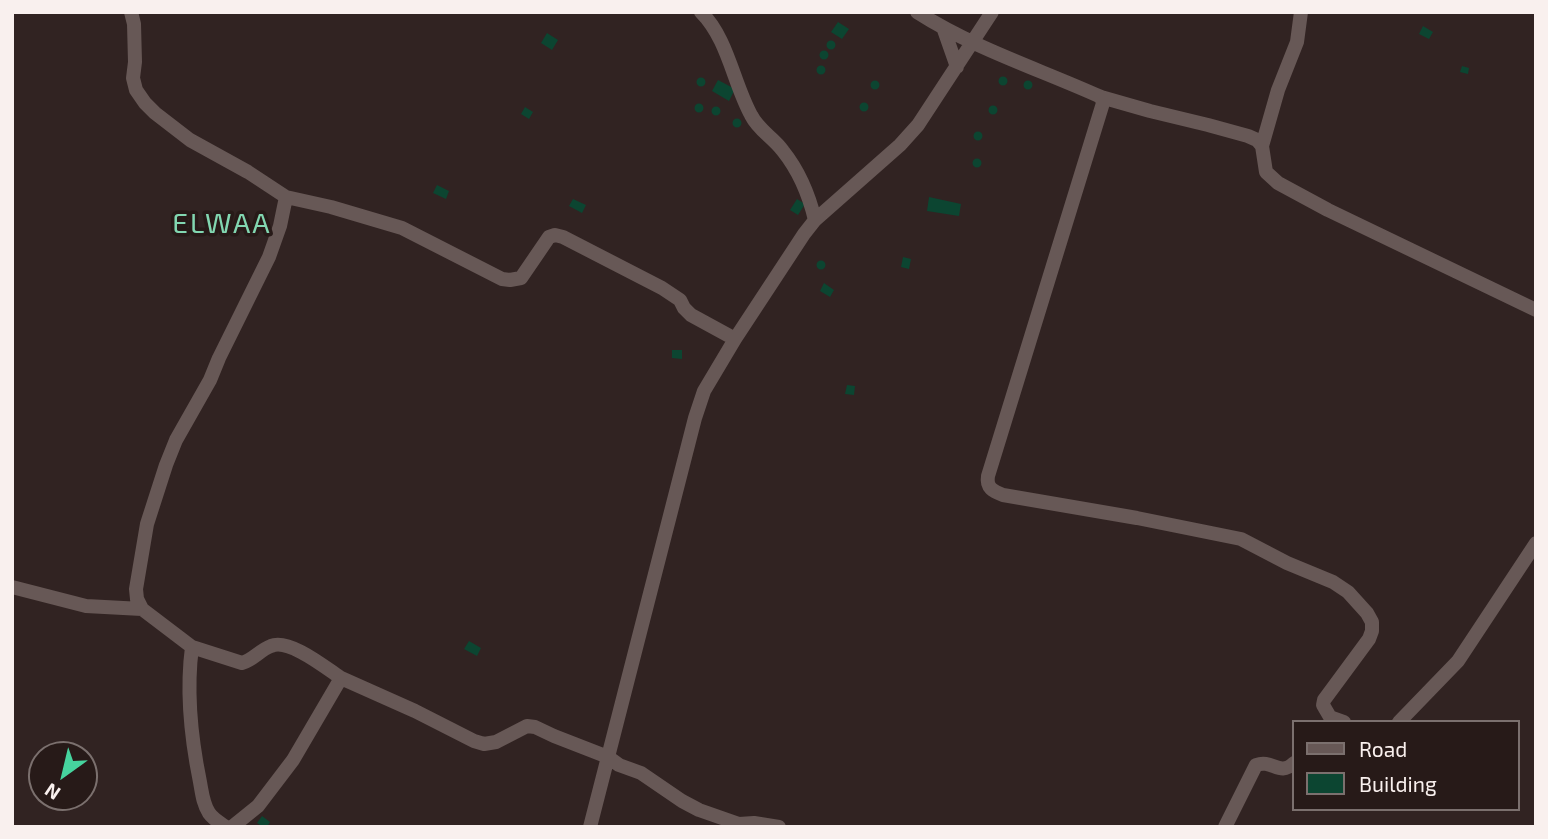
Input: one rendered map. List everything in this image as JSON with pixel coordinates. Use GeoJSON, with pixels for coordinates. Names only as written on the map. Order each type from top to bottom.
{"type":"FeatureCollection","features":[{"type":"Feature","properties":{"kind":"street"},"geometry":{"type":"LineString","coordinates":[[131,12],[134,24],[133,78],[136,90],[145,103],[190,139],[286,197],[402,228],[509,281],[521,278],[549,237],[555,234],[662,288],[678,298],[691,315],[735,339]]}},
{"type":"Feature","properties":{"kind":"street"},"geometry":{"type":"LineString","coordinates":[[701,12],[713,25],[756,125],[782,150],[809,195],[815,220]]}},
{"type":"Feature","properties":{"kind":"street"},"geometry":{"type":"LineString","coordinates":[[917,12],[944,30],[971,43],[1101,97],[1248,136],[1262,146]]}},
{"type":"Feature","properties":{"kind":"street"},"geometry":{"type":"LineString","coordinates":[[590,827],[704,391],[735,339],[815,220],[907,138],[937,98],[992,12]]}},
{"type":"Feature","properties":{"kind":"street"},"geometry":{"type":"LineString","coordinates":[[1301,12],[1297,42],[1278,90],[1262,146],[1266,172],[1278,183],[1328,210],[1536,310]]}},
{"type":"Feature","properties":{"kind":"street"},"geometry":{"type":"LineString","coordinates":[[944,30],[957,67]]}},
{"type":"Feature","properties":{"kind":"street"},"geometry":{"type":"LineString","coordinates":[[1101,97],[1102,107],[987,483],[990,489],[1003,495],[1241,539],[1287,563],[1333,582],[1348,592],[1367,613],[1372,622],[1372,631],[1369,639],[1324,700],[1326,719]]}},
{"type":"Feature","properties":{"kind":"street"},"geometry":{"type":"LineString","coordinates":[[286,197],[280,226],[269,257],[210,380],[176,440],[166,465],[147,524],[137,599],[142,609],[192,647],[242,663],[269,646],[284,645],[316,660],[341,678],[474,741],[484,744],[496,742],[527,726],[535,727],[641,773],[682,802],[699,810],[739,824],[754,823],[779,827]]}},
{"type":"Feature","properties":{"kind":"street"},"geometry":{"type":"LineString","coordinates":[[1401,720],[1458,661],[1536,543]]}},
{"type":"Feature","properties":{"kind":"street"},"geometry":{"type":"LineString","coordinates":[[12,587],[86,606],[142,609]]}},
{"type":"Feature","properties":{"kind":"street"},"geometry":{"type":"LineString","coordinates":[[192,647],[189,697],[197,769],[205,806],[210,815],[226,827]]}},
{"type":"Feature","properties":{"kind":"street"},"geometry":{"type":"LineString","coordinates":[[232,827],[258,806],[286,771],[341,678]]}},
{"type":"Feature","properties":{"kind":"street"},"geometry":{"type":"LineString","coordinates":[[1225,827],[1256,765],[1261,763],[1287,769],[1292,765]]}},
{"type":"Feature","properties":{"kind":"building"},"geometry":{"type":"Polygon","coordinates":[[[838,22],[849,29],[842,39],[831,32],[838,22]]]}},
{"type":"Feature","properties":{"kind":"building"},"geometry":{"type":"Polygon","coordinates":[[[1423,26],[1433,32],[1429,39],[1419,34],[1423,26]]]}},
{"type":"Feature","properties":{"kind":"building"},"geometry":{"type":"Polygon","coordinates":[[[547,33],[558,40],[552,50],[541,43],[547,33]]]}},
{"type":"Feature","properties":{"kind":"building"},"geometry":{"type":"Polygon","coordinates":[[[831,40],[836,45],[831,50],[826,45],[831,40]]]}},
{"type":"Feature","properties":{"kind":"building"},"geometry":{"type":"Polygon","coordinates":[[[824,50],[829,55],[824,60],[819,55],[824,50]]]}},
{"type":"Feature","properties":{"kind":"building"},"geometry":{"type":"Polygon","coordinates":[[[821,65],[826,70],[821,75],[816,70],[821,65]]]}},
{"type":"Feature","properties":{"kind":"building"},"geometry":{"type":"Polygon","coordinates":[[[1462,66],[1469,68],[1468,74],[1460,72],[1462,66]]]}},
{"type":"Feature","properties":{"kind":"building"},"geometry":{"type":"Polygon","coordinates":[[[1003,76],[1008,81],[1003,86],[998,81],[1003,76]]]}},
{"type":"Feature","properties":{"kind":"building"},"geometry":{"type":"Polygon","coordinates":[[[701,77],[706,82],[701,87],[696,82],[701,77]]]}},
{"type":"Feature","properties":{"kind":"building"},"geometry":{"type":"Polygon","coordinates":[[[718,80],[735,89],[729,101],[712,91],[718,80]]]}},
{"type":"Feature","properties":{"kind":"building"},"geometry":{"type":"Polygon","coordinates":[[[875,80],[880,85],[875,90],[870,85],[875,80]]]}},
{"type":"Feature","properties":{"kind":"building"},"geometry":{"type":"Polygon","coordinates":[[[1028,80],[1033,85],[1028,90],[1023,85],[1028,80]]]}},
{"type":"Feature","properties":{"kind":"building"},"geometry":{"type":"Polygon","coordinates":[[[864,102],[869,107],[864,112],[859,107],[864,102]]]}},
{"type":"Feature","properties":{"kind":"building"},"geometry":{"type":"Polygon","coordinates":[[[699,103],[704,108],[699,113],[694,108],[699,103]]]}},
{"type":"Feature","properties":{"kind":"building"},"geometry":{"type":"Polygon","coordinates":[[[993,105],[998,110],[993,115],[988,110],[993,105]]]}},
{"type":"Feature","properties":{"kind":"building"},"geometry":{"type":"Polygon","coordinates":[[[716,106],[721,111],[716,116],[711,111],[716,106]]]}},
{"type":"Feature","properties":{"kind":"building"},"geometry":{"type":"Polygon","coordinates":[[[525,107],[533,112],[529,119],[521,114],[525,107]]]}},
{"type":"Feature","properties":{"kind":"building"},"geometry":{"type":"Polygon","coordinates":[[[737,118],[742,123],[737,128],[732,123],[737,118]]]}},
{"type":"Feature","properties":{"kind":"building"},"geometry":{"type":"Polygon","coordinates":[[[978,131],[983,136],[978,141],[973,136],[978,131]]]}},
{"type":"Feature","properties":{"kind":"building"},"geometry":{"type":"Polygon","coordinates":[[[977,158],[982,163],[977,168],[972,163],[977,158]]]}},
{"type":"Feature","properties":{"kind":"building"},"geometry":{"type":"Polygon","coordinates":[[[437,185],[449,191],[446,199],[433,193],[437,185]]]}},
{"type":"Feature","properties":{"kind":"building"},"geometry":{"type":"Polygon","coordinates":[[[929,197],[961,204],[959,216],[927,211],[929,197]]]}},
{"type":"Feature","properties":{"kind":"building"},"geometry":{"type":"Polygon","coordinates":[[[573,199],[586,205],[582,213],[569,206],[573,199]]]}},
{"type":"Feature","properties":{"kind":"building"},"geometry":{"type":"Polygon","coordinates":[[[797,199],[805,204],[798,215],[790,210],[797,199]]]}},
{"type":"Feature","properties":{"kind":"building"},"geometry":{"type":"Polygon","coordinates":[[[903,257],[911,259],[909,269],[901,267],[903,257]]]}},
{"type":"Feature","properties":{"kind":"building"},"geometry":{"type":"Polygon","coordinates":[[[821,260],[826,265],[821,270],[816,265],[821,260]]]}},
{"type":"Feature","properties":{"kind":"building"},"geometry":{"type":"Polygon","coordinates":[[[824,283],[834,290],[830,297],[820,291],[824,283]]]}},
{"type":"Feature","properties":{"kind":"building"},"geometry":{"type":"Polygon","coordinates":[[[672,350],[682,350],[682,359],[672,358],[672,350]]]}},
{"type":"Feature","properties":{"kind":"building"},"geometry":{"type":"Polygon","coordinates":[[[847,385],[855,386],[854,395],[845,394],[847,385]]]}},
{"type":"Feature","properties":{"kind":"building"},"geometry":{"type":"Polygon","coordinates":[[[469,641],[481,648],[477,656],[464,649],[469,641]]]}},
{"type":"Feature","properties":{"kind":"building"},"geometry":{"type":"Polygon","coordinates":[[[262,816],[270,822],[267,827],[257,823],[262,816]]]}},
{"type":"Feature","properties":{"kind":"district","name":"ELWAA"},"geometry":{"type":"Point","coordinates":[222,224]}}]}
